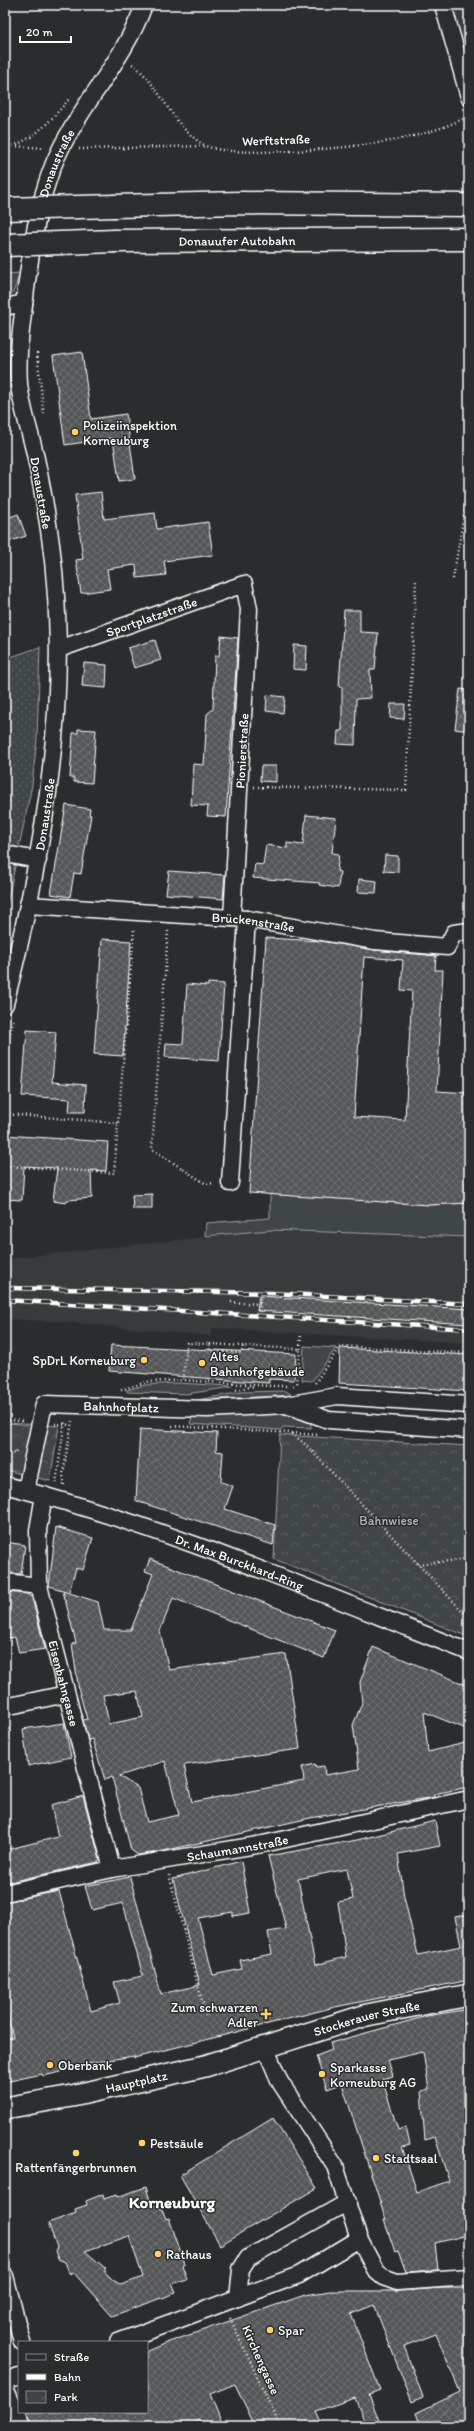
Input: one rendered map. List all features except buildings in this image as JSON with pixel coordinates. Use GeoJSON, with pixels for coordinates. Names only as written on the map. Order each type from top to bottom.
{"type":"FeatureCollection","features":[{"type":"Feature","properties":{"kind":"highway"},"geometry":{"type":"LineString","coordinates":[[5,209],[241,203],[469,205]]}},
{"type":"Feature","properties":{"kind":"highway","name":"Donauufer Autobahn"},"geometry":{"type":"LineString","coordinates":[[5,245],[115,241],[469,239]]}},
{"type":"Feature","properties":{"kind":"main road","name":"Stockerauer Straße"},"geometry":{"type":"LineString","coordinates":[[265,2047],[367,2016],[469,1995]]}},
{"type":"Feature","properties":{"kind":"main road","name":"Hauptplatz"},"geometry":{"type":"LineString","coordinates":[[5,2108],[145,2080],[222,2061],[265,2047]]}},
{"type":"Feature","properties":{"kind":"street","name":"Donaustraße"},"geometry":{"type":"LineString","coordinates":[[5,1004],[38,860],[52,767],[59,649],[55,581],[40,479],[19,384],[20,348],[24,303],[45,191],[60,150],[75,123],[120,56],[135,30],[144,5]]}},
{"type":"Feature","properties":{"kind":"street"},"geometry":{"type":"LineString","coordinates":[[443,5],[469,97]]}},
{"type":"Feature","properties":{"kind":"street"},"geometry":{"type":"LineString","coordinates":[[5,307],[24,303]]}},
{"type":"Feature","properties":{"kind":"street","name":"Sportplatzstraße"},"geometry":{"type":"LineString","coordinates":[[59,649],[244,584]]}},
{"type":"Feature","properties":{"kind":"street","name":"Pionierstraße"},"geometry":{"type":"LineString","coordinates":[[230,1183],[239,919],[240,787],[249,609],[244,584]]}},
{"type":"Feature","properties":{"kind":"street"},"geometry":{"type":"LineString","coordinates":[[5,854],[38,860]]}},
{"type":"Feature","properties":{"kind":"street","name":"Brückenstraße"},"geometry":{"type":"LineString","coordinates":[[28,905],[239,919],[375,941],[447,947],[454,933],[469,931]]}},
{"type":"Feature","properties":{"kind":"street","name":"Bahnhofplatz"},"geometry":{"type":"LineString","coordinates":[[26,1490],[44,1404],[207,1409],[286,1405],[337,1396],[468,1405]]}},
{"type":"Feature","properties":{"kind":"street","name":"Bahnhofplatz"},"geometry":{"type":"LineString","coordinates":[[286,1405],[323,1418],[469,1430]]}},
{"type":"Feature","properties":{"kind":"street","name":"Dr. Max Burckhard-Ring"},"geometry":{"type":"LineString","coordinates":[[5,1485],[53,1498],[226,1557],[469,1652]]}},
{"type":"Feature","properties":{"kind":"street","name":"Eisenbahngasse"},"geometry":{"type":"LineString","coordinates":[[53,1498],[38,1530],[39,1586],[112,1869]]}},
{"type":"Feature","properties":{"kind":"street"},"geometry":{"type":"LineString","coordinates":[[5,1582],[39,1586]]}},
{"type":"Feature","properties":{"kind":"street"},"geometry":{"type":"LineString","coordinates":[[5,1707],[66,1694]]}},
{"type":"Feature","properties":{"kind":"street","name":"Schaumannstraße"},"geometry":{"type":"LineString","coordinates":[[5,1893],[112,1869],[166,1861],[355,1825],[469,1799]]}},
{"type":"Feature","properties":{"kind":"street"},"geometry":{"type":"LineString","coordinates":[[265,2047],[280,2082],[335,2166],[362,2245],[376,2271],[383,2277],[397,2282],[469,2277]]}},
{"type":"Feature","properties":{"kind":"street"},"geometry":{"type":"LineString","coordinates":[[238,2298],[241,2270],[248,2258],[348,2202]]}},
{"type":"Feature","properties":{"kind":"street"},"geometry":{"type":"LineString","coordinates":[[121,2341],[299,2275],[362,2245]]}},
{"type":"Feature","properties":{"kind":"street"},"geometry":{"type":"LineString","coordinates":[[5,2276],[22,2341]]}},
{"type":"Feature","properties":{"kind":"street"},"geometry":{"type":"LineString","coordinates":[[5,2381],[18,2376]]}},
{"type":"Feature","properties":{"kind":"street"},"geometry":{"type":"LineString","coordinates":[[5,2388],[22,2426]]}},
{"type":"Feature","properties":{"kind":"path","name":"Werftstraße"},"geometry":{"type":"LineString","coordinates":[[120,56],[143,72],[175,120],[188,134],[205,146],[223,150],[248,152],[356,146],[400,140],[443,129],[469,116]]}},
{"type":"Feature","properties":{"kind":"path"},"geometry":{"type":"LineString","coordinates":[[5,148],[13,146],[31,137],[49,121],[73,94]]}},
{"type":"Feature","properties":{"kind":"path"},"geometry":{"type":"LineString","coordinates":[[13,146],[60,150],[205,146]]}},
{"type":"Feature","properties":{"kind":"path"},"geometry":{"type":"LineString","coordinates":[[453,579],[469,485]]}},
{"type":"Feature","properties":{"kind":"path"},"geometry":{"type":"LineString","coordinates":[[240,787],[406,790],[416,579]]}},
{"type":"Feature","properties":{"kind":"path"},"geometry":{"type":"LineString","coordinates":[[169,914],[152,1149],[206,1184],[230,1183]]}},
{"type":"Feature","properties":{"kind":"path"},"geometry":{"type":"LineString","coordinates":[[5,1166],[114,1173],[134,930]]}},
{"type":"Feature","properties":{"kind":"path"},"geometry":{"type":"LineString","coordinates":[[5,1114],[118,1123]]}},
{"type":"Feature","properties":{"kind":"path"},"geometry":{"type":"LineString","coordinates":[[259,1311],[260,1296]]}},
{"type":"Feature","properties":{"kind":"path"},"geometry":{"type":"LineString","coordinates":[[231,1302],[260,1304]]}},
{"type":"Feature","properties":{"kind":"path"},"geometry":{"type":"LineString","coordinates":[[297,1386],[301,1333]]}},
{"type":"Feature","properties":{"kind":"path"},"geometry":{"type":"LineString","coordinates":[[183,1380],[187,1343],[300,1349]]}},
{"type":"Feature","properties":{"kind":"path"},"geometry":{"type":"LineString","coordinates":[[210,1344],[210,1351],[236,1353],[242,1353],[243,1346]]}},
{"type":"Feature","properties":{"kind":"path"},"geometry":{"type":"LineString","coordinates":[[468,1405],[469,1344]]}},
{"type":"Feature","properties":{"kind":"path"},"geometry":{"type":"LineString","coordinates":[[314,1385],[340,1346],[469,1353]]}},
{"type":"Feature","properties":{"kind":"path"},"geometry":{"type":"LineString","coordinates":[[115,1393],[125,1387],[146,1382],[183,1380],[271,1386],[303,1385]]}},
{"type":"Feature","properties":{"kind":"path"},"geometry":{"type":"LineString","coordinates":[[309,1386],[324,1385],[324,1398]]}},
{"type":"Feature","properties":{"kind":"path"},"geometry":{"type":"LineString","coordinates":[[248,1431],[321,1435],[323,1418]]}},
{"type":"Feature","properties":{"kind":"path"},"geometry":{"type":"LineString","coordinates":[[23,1428],[25,1421]]}},
{"type":"Feature","properties":{"kind":"path"},"geometry":{"type":"LineString","coordinates":[[64,1424],[70,1425],[63,1474],[53,1498],[64,1424]]}},
{"type":"Feature","properties":{"kind":"path"},"geometry":{"type":"LineString","coordinates":[[291,1433],[306,1445],[469,1618]]}},
{"type":"Feature","properties":{"kind":"path"},"geometry":{"type":"LineString","coordinates":[[5,1451],[15,1454],[17,1447]]}},
{"type":"Feature","properties":{"kind":"path"},"geometry":{"type":"LineString","coordinates":[[418,1564],[469,1559]]}},
{"type":"Feature","properties":{"kind":"path"},"geometry":{"type":"LineString","coordinates":[[166,1861],[206,2016]]}},
{"type":"Feature","properties":{"kind":"path","name":"Kirchengasse"},"geometry":{"type":"LineString","coordinates":[[218,2306],[232,2320],[280,2426]]}},
{"type":"Feature","properties":{"kind":"shaded area"},"geometry":{"type":"Polygon","coordinates":[[[452,5],[469,5],[469,64],[452,5]]]}},
{"type":"Feature","properties":{"kind":"shaded area"},"geometry":{"type":"Polygon","coordinates":[[[270,1230],[469,1237],[469,1343],[212,1328],[211,1336],[67,1322],[5,1319],[5,1259],[270,1230]]]}},
{"type":"Feature","properties":{"kind":"green space"},"geometry":{"type":"Polygon","coordinates":[[[20,273],[13,293],[5,297],[5,274],[20,273]]]}},
{"type":"Feature","properties":{"kind":"green space"},"geometry":{"type":"Polygon","coordinates":[[[40,647],[37,739],[32,785],[5,914],[5,659],[40,647]]]}},
{"type":"Feature","properties":{"kind":"green space"},"geometry":{"type":"Polygon","coordinates":[[[270,1194],[429,1205],[469,1203],[469,1237],[270,1230],[205,1236],[206,1223],[270,1218],[270,1194]]]}},
{"type":"Feature","properties":{"kind":"green space"},"geometry":{"type":"Polygon","coordinates":[[[304,1346],[336,1348],[312,1381],[302,1380],[304,1346]]]}},
{"type":"Feature","properties":{"kind":"green space"},"geometry":{"type":"Polygon","coordinates":[[[177,1383],[232,1387],[186,1394],[127,1392],[127,1390],[145,1385],[177,1383]]]}},
{"type":"Feature","properties":{"kind":"green space"},"geometry":{"type":"Polygon","coordinates":[[[286,1391],[292,1395],[197,1400],[241,1392],[286,1391]]]}},
{"type":"Feature","properties":{"kind":"green space"},"geometry":{"type":"Polygon","coordinates":[[[277,1414],[299,1418],[311,1424],[311,1428],[283,1427],[281,1430],[190,1424],[192,1417],[277,1414]]]}},
{"type":"Feature","properties":{"kind":"green space"},"geometry":{"type":"Polygon","coordinates":[[[5,1423],[59,1426],[50,1481],[5,1470],[5,1423]]]}},
{"type":"Feature","properties":{"kind":"green space","name":"Bahnwiese"},"geometry":{"type":"Polygon","coordinates":[[[280,1435],[469,1446],[469,1637],[274,1559],[280,1435]]]}},
{"type":"Feature","properties":{"kind":"railway"},"geometry":{"type":"LineString","coordinates":[[5,1288],[271,1293],[469,1304]]}},
{"type":"Feature","properties":{"kind":"railway"},"geometry":{"type":"LineString","coordinates":[[5,1300],[469,1329]]}},
{"type":"Feature","properties":{"kind":"place","name":"Polizeiinspektion Korneuburg"},"geometry":{"type":"Point","coordinates":[75,432]}},
{"type":"Feature","properties":{"kind":"place","name":"SpDrL Korneuburg"},"geometry":{"type":"Point","coordinates":[144,1360]}},
{"type":"Feature","properties":{"kind":"place","name":"Altes Bahnhofgebäude"},"geometry":{"type":"Point","coordinates":[202,1363]}},
{"type":"Feature","properties":{"kind":"place","name":"Zum schwarzen Adler"},"geometry":{"type":"Point","coordinates":[266,2014]}},
{"type":"Feature","properties":{"kind":"place","name":"Oberbank"},"geometry":{"type":"Point","coordinates":[50,2065]}},
{"type":"Feature","properties":{"kind":"place","name":"Sparkasse Korneuburg AG"},"geometry":{"type":"Point","coordinates":[322,2074]}},
{"type":"Feature","properties":{"kind":"place","name":"Pestsäule"},"geometry":{"type":"Point","coordinates":[142,2143]}},
{"type":"Feature","properties":{"kind":"place","name":"Rattenfängerbrunnen"},"geometry":{"type":"Point","coordinates":[76,2153]}},
{"type":"Feature","properties":{"kind":"place","name":"Stadtsaal"},"geometry":{"type":"Point","coordinates":[376,2158]}},
{"type":"Feature","properties":{"kind":"place","name":"Rathaus"},"geometry":{"type":"Point","coordinates":[158,2254]}},
{"type":"Feature","properties":{"kind":"place","name":"Spar"},"geometry":{"type":"Point","coordinates":[270,2330]}},
{"type":"Feature","properties":{"kind":"district","name":"Korneuburg"},"geometry":{"type":"Point","coordinates":[172,2202]}}]}
